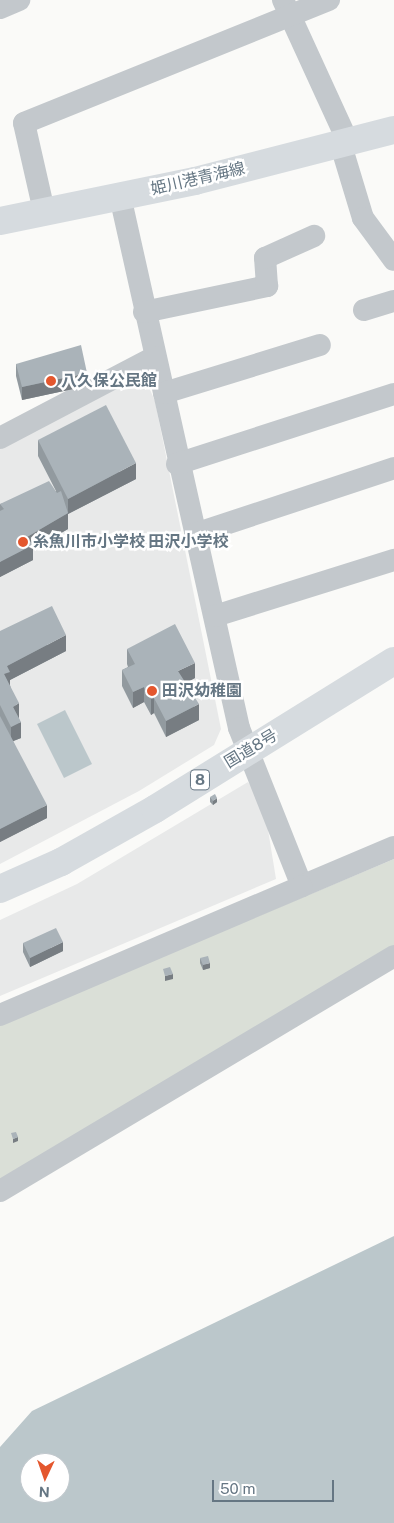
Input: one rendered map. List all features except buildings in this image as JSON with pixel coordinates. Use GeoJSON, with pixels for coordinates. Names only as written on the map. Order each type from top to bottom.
{"type":"FeatureCollection","features":[{"type":"Feature","properties":{"kind":"main road","name":"姫川港青海線"},"geometry":{"type":"LineString","coordinates":[[0,221],[120,196],[394,130]]}},
{"type":"Feature","properties":{"kind":"main road","name":"国道8号"},"geometry":{"type":"LineString","coordinates":[[0,889],[85,849],[394,661]]}},
{"type":"Feature","properties":{"kind":"street"},"geometry":{"type":"LineString","coordinates":[[0,8],[19,0]]}},
{"type":"Feature","properties":{"kind":"street"},"geometry":{"type":"LineString","coordinates":[[44,211],[24,123],[287,8],[328,0]]}},
{"type":"Feature","properties":{"kind":"street"},"geometry":{"type":"LineString","coordinates":[[287,8],[343,141],[364,218],[394,260]]}},
{"type":"Feature","properties":{"kind":"street"},"geometry":{"type":"LineString","coordinates":[[120,196],[154,357],[164,393],[177,464],[247,751],[272,802],[302,886]]}},
{"type":"Feature","properties":{"kind":"street"},"geometry":{"type":"LineString","coordinates":[[144,312],[267,286],[265,258],[314,236]]}},
{"type":"Feature","properties":{"kind":"street"},"geometry":{"type":"LineString","coordinates":[[364,310],[394,301]]}},
{"type":"Feature","properties":{"kind":"street"},"geometry":{"type":"LineString","coordinates":[[164,393],[320,345]]}},
{"type":"Feature","properties":{"kind":"street"},"geometry":{"type":"LineString","coordinates":[[0,438],[154,357]]}},
{"type":"Feature","properties":{"kind":"street"},"geometry":{"type":"LineString","coordinates":[[177,464],[394,394]]}},
{"type":"Feature","properties":{"kind":"street"},"geometry":{"type":"LineString","coordinates":[[195,534],[394,468]]}},
{"type":"Feature","properties":{"kind":"street"},"geometry":{"type":"LineString","coordinates":[[215,616],[394,560]]}},
{"type":"Feature","properties":{"kind":"street"},"geometry":{"type":"LineString","coordinates":[[0,1015],[394,847]]}},
{"type":"Feature","properties":{"kind":"street"},"geometry":{"type":"LineString","coordinates":[[0,1191],[394,956]]}},
{"type":"Feature","properties":{"kind":"shaded area"},"geometry":{"type":"Polygon","coordinates":[[[136,378],[147,383],[155,401],[221,729],[214,745],[139,791],[0,864],[0,449],[136,378]]]}},
{"type":"Feature","properties":{"kind":"shaded area"},"geometry":{"type":"Polygon","coordinates":[[[65,710],[92,764],[64,778],[37,724],[65,710]]]}},
{"type":"Feature","properties":{"kind":"shaded area"},"geometry":{"type":"Polygon","coordinates":[[[248,782],[264,805],[276,879],[0,996],[0,920],[77,884],[248,782]]]}},
{"type":"Feature","properties":{"kind":"shaded area"},"geometry":{"type":"Polygon","coordinates":[[[394,859],[394,952],[0,1185],[0,1024],[394,859]]]}},
{"type":"Feature","properties":{"kind":"shaded area"},"geometry":{"type":"Polygon","coordinates":[[[394,1236],[394,1523],[0,1523],[0,1447],[32,1411],[394,1236]]]}},
{"type":"Feature","properties":{"kind":"place","name":"八久保公民館"},"geometry":{"type":"Point","coordinates":[51,381]}},
{"type":"Feature","properties":{"kind":"place","name":"糸魚川市小学校 田沢小学校"},"geometry":{"type":"Point","coordinates":[23,542]}},
{"type":"Feature","properties":{"kind":"place","name":"田沢幼稚園"},"geometry":{"type":"Point","coordinates":[152,691]}}]}
